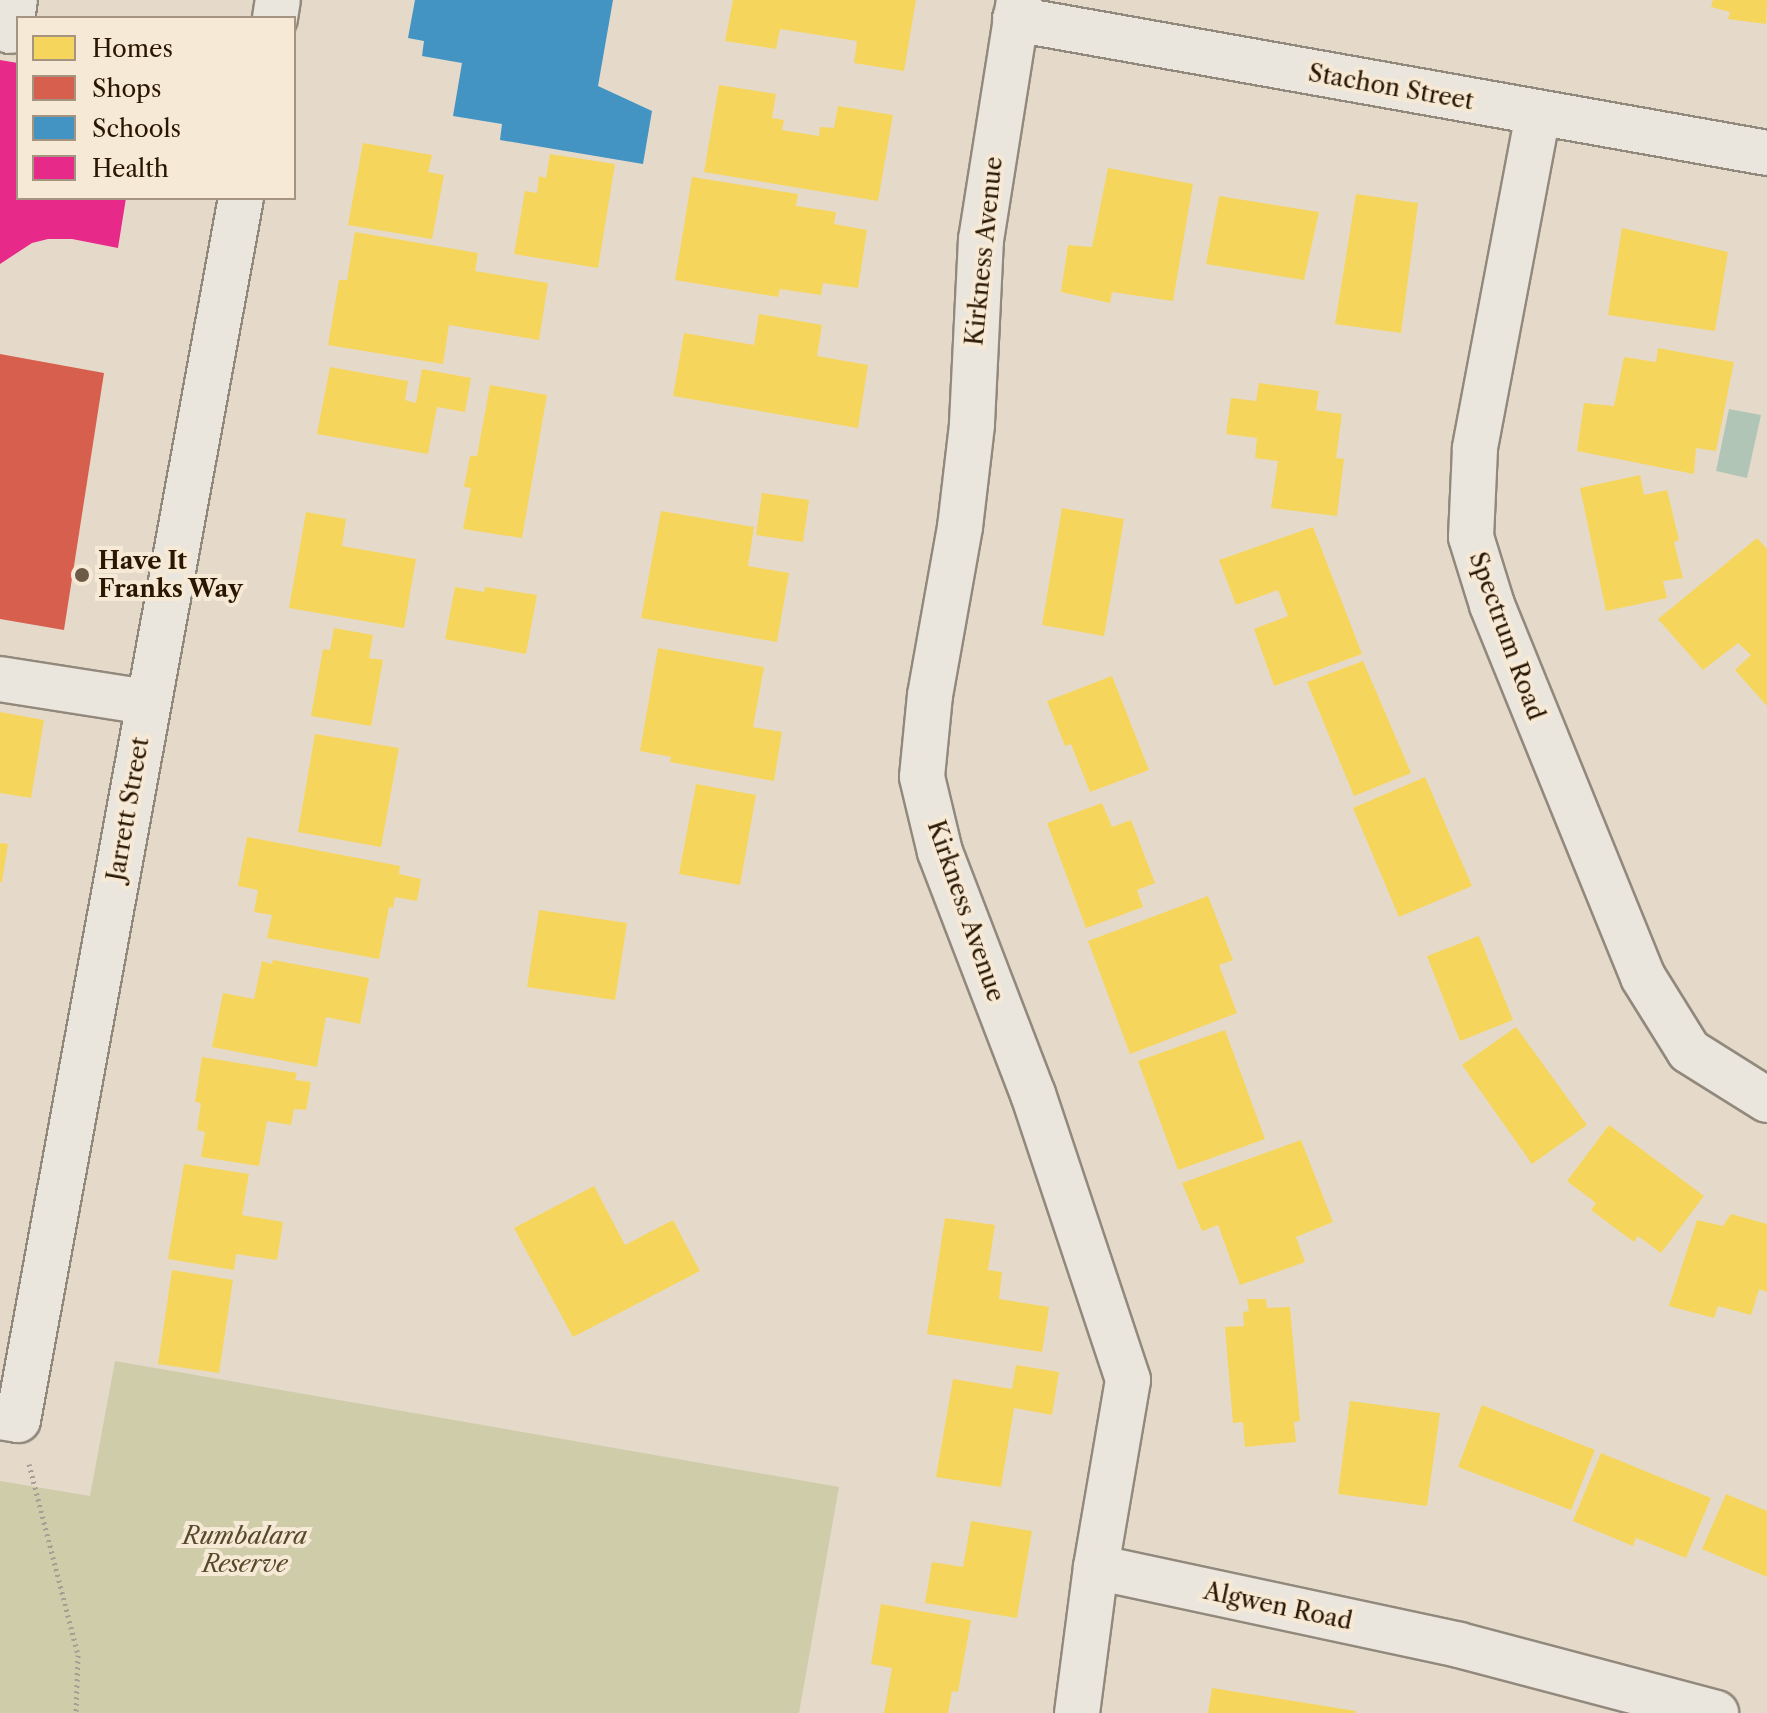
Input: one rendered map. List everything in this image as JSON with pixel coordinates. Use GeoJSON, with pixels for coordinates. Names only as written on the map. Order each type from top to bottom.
{"type":"FeatureCollection","features":[{"type":"Feature","properties":{"kind":"street","name":"Stachon Street"},"geometry":{"type":"LineString","coordinates":[[1017,10],[1538,114],[1767,153]]}},
{"type":"Feature","properties":{"kind":"street","name":"Kirkness Avenue"},"geometry":{"type":"LineString","coordinates":[[1017,10],[981,239],[972,425],[960,527],[930,695],[922,777],[940,852],[1033,1094],[1128,1380],[1096,1567],[1077,1713]]}},
{"type":"Feature","properties":{"kind":"street","name":"Spectrum Road"},"geometry":{"type":"LineString","coordinates":[[1538,114],[1475,449],[1471,537],[1492,605],[1643,977],[1689,1051],[1764,1092]]}},
{"type":"Feature","properties":{"kind":"street","name":"Jarrett Street"},"geometry":{"type":"LineString","coordinates":[[9,1419],[241,200]]}},
{"type":"Feature","properties":{"kind":"street"},"geometry":{"type":"LineString","coordinates":[[0,679],[147,702]]}},
{"type":"Feature","properties":{"kind":"street","name":"Algwen Road"},"geometry":{"type":"LineString","coordinates":[[1096,1567],[1459,1645],[1716,1713]]}},
{"type":"Feature","properties":{"kind":"street","name":"Algwen Road"},"geometry":{"type":"LineString","coordinates":[[1459,1645],[1607,1713]]}},
{"type":"Feature","properties":{"kind":"path"},"geometry":{"type":"LineString","coordinates":[[9,1419],[78,1655],[76,1713]]}},
{"type":"Feature","properties":{"kind":"green space","name":"Rumbalara Reserve"},"geometry":{"type":"Polygon","coordinates":[[[115,1361],[839,1487],[799,1713],[0,1713],[0,1481],[90,1496],[115,1361]]]}},
{"type":"Feature","properties":{"kind":"shaded area"},"geometry":{"type":"Polygon","coordinates":[[[1729,409],[1761,415],[1747,478],[1716,471],[1729,409]]]}},
{"type":"Feature","properties":{"kind":"building: Homes"},"geometry":{"type":"Polygon","coordinates":[[[733,0],[916,0],[904,71],[854,63],[857,41],[780,29],[776,49],[725,41],[733,0]]]}},
{"type":"Feature","properties":{"kind":"building: Homes"},"geometry":{"type":"Polygon","coordinates":[[[1713,0],[1767,0],[1766,24],[1728,19],[1730,12],[1711,7],[1713,0]]]}},
{"type":"Feature","properties":{"kind":"building: Homes"},"geometry":{"type":"Polygon","coordinates":[[[719,85],[776,94],[772,118],[784,120],[782,130],[819,136],[820,127],[834,128],[838,106],[893,115],[878,201],[704,172],[719,85]]]}},
{"type":"Feature","properties":{"kind":"building: Homes"},"geometry":{"type":"Polygon","coordinates":[[[363,143],[432,155],[428,172],[444,175],[432,239],[348,225],[363,143]]]}},
{"type":"Feature","properties":{"kind":"building: Homes"},"geometry":{"type":"Polygon","coordinates":[[[550,154],[615,164],[598,268],[514,254],[525,191],[537,193],[539,176],[546,178],[550,154]]]}},
{"type":"Feature","properties":{"kind":"building: Homes"},"geometry":{"type":"Polygon","coordinates":[[[1108,168],[1193,184],[1173,301],[1112,292],[1110,303],[1061,292],[1068,245],[1092,247],[1108,168]]]}},
{"type":"Feature","properties":{"kind":"building: Homes"},"geometry":{"type":"Polygon","coordinates":[[[692,177],[798,194],[796,206],[836,212],[834,224],[867,230],[858,288],[823,283],[821,295],[780,289],[778,297],[675,280],[692,177]]]}},
{"type":"Feature","properties":{"kind":"building: Homes"},"geometry":{"type":"Polygon","coordinates":[[[1356,194],[1418,203],[1401,333],[1335,324],[1356,194]]]}},
{"type":"Feature","properties":{"kind":"building: Homes"},"geometry":{"type":"Polygon","coordinates":[[[1219,196],[1319,212],[1304,280],[1206,264],[1219,196]]]}},
{"type":"Feature","properties":{"kind":"building: Homes"},"geometry":{"type":"Polygon","coordinates":[[[1622,228],[1728,252],[1715,331],[1608,315],[1622,228]]]}},
{"type":"Feature","properties":{"kind":"building: Homes"},"geometry":{"type":"Polygon","coordinates":[[[355,232],[478,253],[475,271],[548,283],[539,340],[449,325],[443,364],[328,345],[339,280],[347,280],[355,232]]]}},
{"type":"Feature","properties":{"kind":"building: Homes"},"geometry":{"type":"Polygon","coordinates":[[[759,314],[822,325],[817,356],[868,365],[858,428],[673,396],[684,333],[754,345],[759,314]]]}},
{"type":"Feature","properties":{"kind":"building: Homes"},"geometry":{"type":"Polygon","coordinates":[[[1658,348],[1734,362],[1716,451],[1696,448],[1694,474],[1577,451],[1584,403],[1614,406],[1624,357],[1656,362],[1658,348]]]}},
{"type":"Feature","properties":{"kind":"building: Homes"},"geometry":{"type":"Polygon","coordinates":[[[330,367],[408,381],[405,400],[416,403],[422,369],[471,378],[465,412],[437,407],[428,454],[317,434],[330,367]]]}},
{"type":"Feature","properties":{"kind":"building: Homes"},"geometry":{"type":"Polygon","coordinates":[[[1259,383],[1319,391],[1316,410],[1342,414],[1336,458],[1344,459],[1337,516],[1271,508],[1278,461],[1255,458],[1257,438],[1226,434],[1231,398],[1256,401],[1259,383]]]}},
{"type":"Feature","properties":{"kind":"building: Homes"},"geometry":{"type":"Polygon","coordinates":[[[490,385],[547,395],[522,538],[463,529],[471,488],[464,487],[470,456],[477,456],[490,385]]]}},
{"type":"Feature","properties":{"kind":"building: Homes"},"geometry":{"type":"Polygon","coordinates":[[[1640,475],[1644,495],[1667,490],[1679,540],[1674,542],[1683,578],[1663,581],[1667,598],[1606,611],[1580,488],[1640,475]]]}},
{"type":"Feature","properties":{"kind":"building: Homes"},"geometry":{"type":"Polygon","coordinates":[[[762,493],[809,500],[803,542],[756,535],[762,493]]]}},
{"type":"Feature","properties":{"kind":"building: Homes"},"geometry":{"type":"Polygon","coordinates":[[[1062,508],[1124,519],[1104,636],[1042,625],[1062,508]]]}},
{"type":"Feature","properties":{"kind":"building: Homes"},"geometry":{"type":"Polygon","coordinates":[[[661,511],[754,527],[748,566],[789,573],[777,642],[641,618],[661,511]]]}},
{"type":"Feature","properties":{"kind":"building: Homes"},"geometry":{"type":"Polygon","coordinates":[[[306,512],[346,519],[342,546],[416,559],[404,628],[289,608],[306,512]]]}},
{"type":"Feature","properties":{"kind":"building: Homes"},"geometry":{"type":"Polygon","coordinates":[[[1313,527],[1362,654],[1274,686],[1254,629],[1288,616],[1278,590],[1236,605],[1219,560],[1313,527]]]}},
{"type":"Feature","properties":{"kind":"building: Homes"},"geometry":{"type":"Polygon","coordinates":[[[1757,538],[1767,549],[1767,706],[1735,670],[1751,655],[1738,643],[1703,670],[1658,619],[1757,538]]]}},
{"type":"Feature","properties":{"kind":"building: Homes"},"geometry":{"type":"Polygon","coordinates":[[[455,587],[484,592],[485,587],[537,595],[526,654],[445,639],[455,587]]]}},
{"type":"Feature","properties":{"kind":"building: Homes"},"geometry":{"type":"Polygon","coordinates":[[[334,628],[373,635],[369,658],[383,660],[371,726],[311,716],[323,649],[330,650],[334,628]]]}},
{"type":"Feature","properties":{"kind":"building: Homes"},"geometry":{"type":"Polygon","coordinates":[[[658,648],[764,667],[753,727],[782,732],[774,781],[670,762],[671,757],[640,751],[658,648]]]}},
{"type":"Feature","properties":{"kind":"building: Homes"},"geometry":{"type":"Polygon","coordinates":[[[1363,661],[1411,773],[1354,796],[1307,682],[1363,661]]]}},
{"type":"Feature","properties":{"kind":"building: Homes"},"geometry":{"type":"Polygon","coordinates":[[[1112,676],[1149,770],[1090,792],[1071,744],[1065,746],[1047,701],[1112,676]]]}},
{"type":"Feature","properties":{"kind":"building: Homes"},"geometry":{"type":"Polygon","coordinates":[[[0,712],[44,720],[31,798],[0,793],[0,712]]]}},
{"type":"Feature","properties":{"kind":"building: Homes"},"geometry":{"type":"Polygon","coordinates":[[[315,734],[399,748],[381,847],[298,832],[315,734]]]}},
{"type":"Feature","properties":{"kind":"building: Homes"},"geometry":{"type":"Polygon","coordinates":[[[1425,777],[1472,886],[1399,917],[1353,808],[1425,777]]]}},
{"type":"Feature","properties":{"kind":"building: Homes"},"geometry":{"type":"Polygon","coordinates":[[[696,784],[756,795],[740,885],[679,874],[696,784]]]}},
{"type":"Feature","properties":{"kind":"building: Homes"},"geometry":{"type":"Polygon","coordinates":[[[1102,803],[1112,827],[1131,820],[1155,883],[1137,890],[1143,907],[1086,928],[1047,823],[1102,803]]]}},
{"type":"Feature","properties":{"kind":"building: Homes"},"geometry":{"type":"Polygon","coordinates":[[[247,837],[400,866],[399,874],[421,879],[417,901],[395,897],[393,908],[389,907],[379,959],[267,938],[272,915],[254,912],[258,890],[238,886],[247,837]]]}},
{"type":"Feature","properties":{"kind":"building: Homes"},"geometry":{"type":"Polygon","coordinates":[[[0,843],[8,844],[2,882],[0,882],[0,843]]]}},
{"type":"Feature","properties":{"kind":"building: Homes"},"geometry":{"type":"Polygon","coordinates":[[[1208,896],[1233,960],[1219,965],[1237,1013],[1130,1054],[1088,941],[1208,896]]]}},
{"type":"Feature","properties":{"kind":"building: Homes"},"geometry":{"type":"Polygon","coordinates":[[[539,910],[627,923],[615,1000],[527,987],[539,910]]]}},
{"type":"Feature","properties":{"kind":"building: Homes"},"geometry":{"type":"Polygon","coordinates":[[[1479,936],[1513,1020],[1460,1041],[1427,956],[1479,936]]]}},
{"type":"Feature","properties":{"kind":"building: Homes"},"geometry":{"type":"Polygon","coordinates":[[[273,960],[369,978],[360,1024],[326,1017],[317,1067],[212,1047],[223,993],[254,999],[262,961],[272,964],[273,960]]]}},
{"type":"Feature","properties":{"kind":"building: Homes"},"geometry":{"type":"Polygon","coordinates":[[[1516,1027],[1587,1125],[1532,1164],[1462,1065],[1516,1027]]]}},
{"type":"Feature","properties":{"kind":"building: Homes"},"geometry":{"type":"Polygon","coordinates":[[[1225,1030],[1265,1139],[1178,1170],[1138,1061],[1225,1030]]]}},
{"type":"Feature","properties":{"kind":"building: Homes"},"geometry":{"type":"Polygon","coordinates":[[[202,1057],[297,1073],[295,1080],[311,1082],[306,1110],[294,1109],[291,1125],[267,1121],[259,1166],[201,1157],[205,1132],[197,1130],[201,1103],[195,1102],[202,1057]]]}},
{"type":"Feature","properties":{"kind":"building: Homes"},"geometry":{"type":"Polygon","coordinates":[[[1609,1125],[1704,1196],[1661,1253],[1638,1236],[1634,1242],[1591,1210],[1596,1203],[1567,1181],[1609,1125]]]}},
{"type":"Feature","properties":{"kind":"building: Homes"},"geometry":{"type":"Polygon","coordinates":[[[1301,1140],[1333,1222],[1296,1237],[1305,1262],[1240,1285],[1218,1225],[1202,1231],[1182,1183],[1301,1140]]]}},
{"type":"Feature","properties":{"kind":"building: Homes"},"geometry":{"type":"Polygon","coordinates":[[[184,1164],[249,1174],[242,1215],[283,1222],[277,1260],[236,1254],[234,1270],[168,1259],[184,1164]]]}},
{"type":"Feature","properties":{"kind":"building: Homes"},"geometry":{"type":"Polygon","coordinates":[[[594,1186],[625,1245],[673,1220],[700,1271],[573,1337],[514,1228],[594,1186]]]}},
{"type":"Feature","properties":{"kind":"building: Homes"},"geometry":{"type":"Polygon","coordinates":[[[1731,1214],[1767,1224],[1767,1292],[1759,1289],[1751,1315],[1718,1306],[1714,1318],[1669,1306],[1697,1220],[1723,1226],[1731,1214]]]}},
{"type":"Feature","properties":{"kind":"building: Homes"},"geometry":{"type":"Polygon","coordinates":[[[945,1218],[995,1225],[988,1270],[1002,1272],[999,1299],[1049,1307],[1042,1352],[927,1334],[945,1218]]]}},
{"type":"Feature","properties":{"kind":"building: Homes"},"geometry":{"type":"Polygon","coordinates":[[[172,1270],[233,1280],[219,1373],[158,1364],[172,1270]]]}},
{"type":"Feature","properties":{"kind":"building: Homes"},"geometry":{"type":"Polygon","coordinates":[[[1247,1299],[1266,1299],[1267,1308],[1290,1307],[1300,1421],[1294,1422],[1296,1442],[1245,1447],[1243,1422],[1233,1423],[1225,1327],[1244,1326],[1243,1312],[1249,1311],[1247,1299]]]}},
{"type":"Feature","properties":{"kind":"building: Homes"},"geometry":{"type":"Polygon","coordinates":[[[1016,1365],[1059,1372],[1052,1415],[1014,1408],[1001,1487],[936,1477],[953,1379],[1012,1389],[1016,1365]]]}},
{"type":"Feature","properties":{"kind":"building: Homes"},"geometry":{"type":"Polygon","coordinates":[[[1350,1401],[1440,1413],[1427,1506],[1338,1494],[1350,1401]]]}},
{"type":"Feature","properties":{"kind":"building: Homes"},"geometry":{"type":"Polygon","coordinates":[[[1482,1405],[1595,1450],[1571,1510],[1458,1467],[1482,1405]]]}},
{"type":"Feature","properties":{"kind":"building: Homes"},"geometry":{"type":"Polygon","coordinates":[[[1601,1453],[1711,1498],[1686,1558],[1636,1538],[1633,1546],[1573,1521],[1601,1453]]]}},
{"type":"Feature","properties":{"kind":"building: Homes"},"geometry":{"type":"Polygon","coordinates":[[[1726,1494],[1767,1511],[1767,1577],[1702,1549],[1726,1494]]]}},
{"type":"Feature","properties":{"kind":"building: Homes"},"geometry":{"type":"Polygon","coordinates":[[[971,1521],[1032,1531],[1017,1618],[925,1603],[932,1562],[963,1567],[971,1521]]]}},
{"type":"Feature","properties":{"kind":"building: Homes"},"geometry":{"type":"Polygon","coordinates":[[[881,1604],[971,1620],[958,1692],[952,1691],[948,1713],[884,1713],[892,1668],[871,1664],[881,1604]]]}},
{"type":"Feature","properties":{"kind":"building: Homes"},"geometry":{"type":"Polygon","coordinates":[[[1212,1688],[1356,1711],[1208,1713],[1212,1688]]]}},
{"type":"Feature","properties":{"kind":"building: Shops"},"geometry":{"type":"Polygon","coordinates":[[[0,354],[104,373],[64,630],[0,619],[0,354]]]}},
{"type":"Feature","properties":{"kind":"building: Schools"},"geometry":{"type":"Polygon","coordinates":[[[415,0],[613,0],[598,86],[652,111],[643,164],[500,140],[502,124],[453,116],[462,63],[422,56],[424,41],[408,38],[415,0]]]}},
{"type":"Feature","properties":{"kind":"building: Health"},"geometry":{"type":"Polygon","coordinates":[[[0,60],[16,63],[16,200],[126,200],[118,248],[72,239],[48,239],[32,243],[0,264],[0,60]]]}},
{"type":"Feature","properties":{"kind":"place","name":"Have It Franks Way"},"geometry":{"type":"Point","coordinates":[82,575]}}]}
